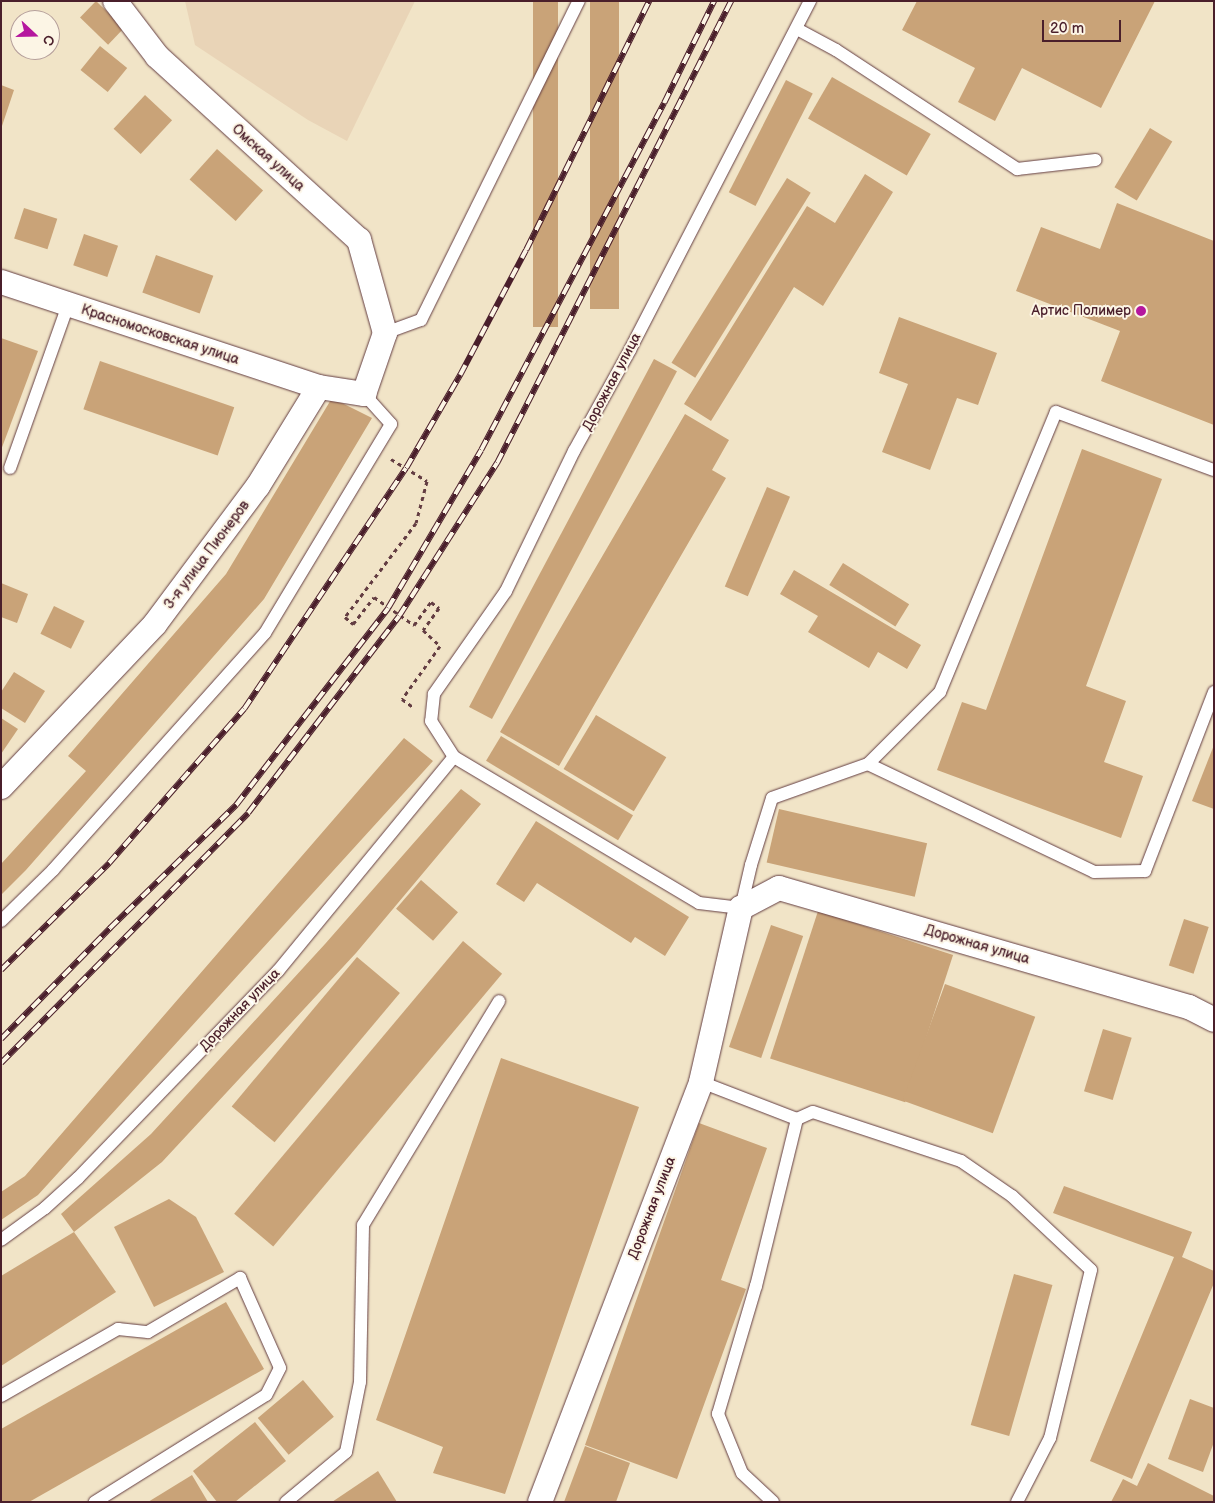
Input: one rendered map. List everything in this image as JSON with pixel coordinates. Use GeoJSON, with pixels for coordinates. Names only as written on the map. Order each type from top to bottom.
{"type":"FeatureCollection","features":[{"type":"Feature","properties":{"kind":"street","name":"Омская улица"},"geometry":{"type":"LineString","coordinates":[[115,1],[157,56],[359,240],[385,334]]}},
{"type":"Feature","properties":{"kind":"street","name":"Красномосковская улица"},"geometry":{"type":"LineString","coordinates":[[1,282],[319,387]]}},
{"type":"Feature","properties":{"kind":"street"},"geometry":{"type":"LineString","coordinates":[[319,387],[364,394],[385,334]]}},
{"type":"Feature","properties":{"kind":"street","name":"3-я улица Пионеров"},"geometry":{"type":"LineString","coordinates":[[1,787],[155,624],[258,486],[319,387]]}},
{"type":"Feature","properties":{"kind":"street","name":"Дорожная улица"},"geometry":{"type":"LineString","coordinates":[[540,1502],[701,1082],[742,908],[779,888],[1189,1007],[1214,1020]]}},
{"type":"Feature","properties":{"kind":"lane"},"geometry":{"type":"LineString","coordinates":[[385,334],[421,320],[579,1]]}},
{"type":"Feature","properties":{"kind":"lane","name":"Дорожная улица"},"geometry":{"type":"LineString","coordinates":[[431,721],[434,694],[506,591],[574,451],[810,1]]}},
{"type":"Feature","properties":{"kind":"lane"},"geometry":{"type":"LineString","coordinates":[[797,29],[836,50],[1017,169],[1095,160]]}},
{"type":"Feature","properties":{"kind":"lane"},"geometry":{"type":"LineString","coordinates":[[10,468],[68,305]]}},
{"type":"Feature","properties":{"kind":"lane"},"geometry":{"type":"LineString","coordinates":[[1,921],[53,870],[265,633],[390,424],[364,394]]}},
{"type":"Feature","properties":{"kind":"lane"},"geometry":{"type":"LineString","coordinates":[[431,721],[454,757],[699,903],[742,908],[751,865],[772,798],[868,764],[940,692],[1056,412],[1214,470]]}},
{"type":"Feature","properties":{"kind":"lane"},"geometry":{"type":"LineString","coordinates":[[868,764],[1094,872],[1145,871],[1214,692]]}},
{"type":"Feature","properties":{"kind":"lane","name":"Дорожная улица"},"geometry":{"type":"LineString","coordinates":[[1,1240],[45,1208],[78,1178],[278,971],[454,757]]}},
{"type":"Feature","properties":{"kind":"lane"},"geometry":{"type":"LineString","coordinates":[[286,1502],[346,1452],[360,1382],[363,1225],[499,1001]]}},
{"type":"Feature","properties":{"kind":"lane"},"geometry":{"type":"LineString","coordinates":[[701,1082],[797,1118],[813,1112],[961,1161],[1012,1196],[1091,1270],[1050,1438],[1017,1502]]}},
{"type":"Feature","properties":{"kind":"lane"},"geometry":{"type":"LineString","coordinates":[[773,1502],[742,1473],[718,1414],[756,1286],[797,1118]]}},
{"type":"Feature","properties":{"kind":"lane"},"geometry":{"type":"LineString","coordinates":[[1,1396],[118,1329],[148,1332],[240,1278],[280,1368],[266,1395],[95,1502]]}},
{"type":"Feature","properties":{"kind":"path"},"geometry":{"type":"LineString","coordinates":[[396,451],[391,459],[427,482],[416,523],[345,617],[352,624],[374,597],[414,625],[431,602],[439,608],[423,630],[440,646],[402,699],[431,721]]}},
{"type":"Feature","properties":{"kind":"shaded area"},"geometry":{"type":"Polygon","coordinates":[[[185,1],[415,1],[347,141],[308,120],[195,45],[185,1]]]}},
{"type":"Feature","properties":{"kind":"building"},"geometry":{"type":"Polygon","coordinates":[[[96,1],[124,28],[108,45],[80,18],[96,1]]]}},
{"type":"Feature","properties":{"kind":"building"},"geometry":{"type":"Polygon","coordinates":[[[533,1],[558,1],[558,327],[533,327],[533,1]]]}},
{"type":"Feature","properties":{"kind":"building"},"geometry":{"type":"Polygon","coordinates":[[[590,1],[619,1],[619,309],[590,309],[590,1]]]}},
{"type":"Feature","properties":{"kind":"building"},"geometry":{"type":"Polygon","coordinates":[[[917,1],[1155,1],[1101,108],[1022,68],[995,121],[958,102],[975,68],[902,30],[917,1]]]}},
{"type":"Feature","properties":{"kind":"building"},"geometry":{"type":"Polygon","coordinates":[[[100,46],[127,68],[108,92],[80,70],[100,46]]]}},
{"type":"Feature","properties":{"kind":"building"},"geometry":{"type":"Polygon","coordinates":[[[832,77],[931,134],[907,176],[808,119],[832,77]]]}},
{"type":"Feature","properties":{"kind":"building"},"geometry":{"type":"Polygon","coordinates":[[[786,80],[813,94],[756,206],[729,192],[786,80]]]}},
{"type":"Feature","properties":{"kind":"building"},"geometry":{"type":"Polygon","coordinates":[[[1,85],[14,90],[2,126],[1,126],[1,85]]]}},
{"type":"Feature","properties":{"kind":"building"},"geometry":{"type":"Polygon","coordinates":[[[145,95],[172,120],[141,154],[114,129],[145,95]]]}},
{"type":"Feature","properties":{"kind":"building"},"geometry":{"type":"Polygon","coordinates":[[[1150,128],[1172,141],[1137,201],[1114,187],[1150,128]]]}},
{"type":"Feature","properties":{"kind":"building"},"geometry":{"type":"Polygon","coordinates":[[[217,149],[263,190],[236,221],[190,179],[217,149]]]}},
{"type":"Feature","properties":{"kind":"building"},"geometry":{"type":"Polygon","coordinates":[[[865,174],[893,192],[823,306],[794,287],[711,421],[684,404],[807,206],[835,223],[865,174]]]}},
{"type":"Feature","properties":{"kind":"building"},"geometry":{"type":"Polygon","coordinates":[[[787,178],[811,193],[695,378],[671,363],[787,178]]]}},
{"type":"Feature","properties":{"kind":"building","name":"Артис Полимер"},"geometry":{"type":"Polygon","coordinates":[[[1117,203],[1214,241],[1214,425],[1101,381],[1120,331],[1016,291],[1041,227],[1100,249],[1117,203]]]}},
{"type":"Feature","properties":{"kind":"building"},"geometry":{"type":"Polygon","coordinates":[[[24,208],[57,219],[47,249],[14,238],[24,208]]]}},
{"type":"Feature","properties":{"kind":"building"},"geometry":{"type":"Polygon","coordinates":[[[84,234],[118,246],[107,277],[73,265],[84,234]]]}},
{"type":"Feature","properties":{"kind":"building"},"geometry":{"type":"Polygon","coordinates":[[[156,255],[213,276],[200,313],[142,293],[156,255]]]}},
{"type":"Feature","properties":{"kind":"building"},"geometry":{"type":"Polygon","coordinates":[[[899,317],[997,353],[978,405],[957,398],[930,470],[882,452],[908,384],[879,373],[899,317]]]}},
{"type":"Feature","properties":{"kind":"building"},"geometry":{"type":"Polygon","coordinates":[[[1,338],[38,351],[1,450],[1,338]]]}},
{"type":"Feature","properties":{"kind":"building"},"geometry":{"type":"Polygon","coordinates":[[[654,359],[677,371],[492,719],[469,707],[654,359]]]}},
{"type":"Feature","properties":{"kind":"building"},"geometry":{"type":"Polygon","coordinates":[[[100,361],[234,407],[218,455],[83,409],[100,361]]]}},
{"type":"Feature","properties":{"kind":"building"},"geometry":{"type":"Polygon","coordinates":[[[332,398],[372,418],[264,599],[26,870],[1,895],[1,864],[86,771],[68,756],[226,574],[332,398]]]}},
{"type":"Feature","properties":{"kind":"building"},"geometry":{"type":"Polygon","coordinates":[[[685,414],[729,440],[712,470],[726,478],[559,766],[500,732],[685,414]]]}},
{"type":"Feature","properties":{"kind":"building"},"geometry":{"type":"Polygon","coordinates":[[[1082,449],[1162,479],[1086,686],[1126,701],[1104,762],[1143,776],[1121,838],[937,770],[962,702],[986,710],[1082,449]]]}},
{"type":"Feature","properties":{"kind":"building"},"geometry":{"type":"Polygon","coordinates":[[[767,487],[790,497],[748,596],[725,586],[767,487]]]}},
{"type":"Feature","properties":{"kind":"building"},"geometry":{"type":"Polygon","coordinates":[[[843,563],[909,604],[895,626],[829,585],[843,563]]]}},
{"type":"Feature","properties":{"kind":"building"},"geometry":{"type":"Polygon","coordinates":[[[794,570],[921,645],[907,669],[878,652],[869,668],[808,632],[818,616],[780,594],[794,570]]]}},
{"type":"Feature","properties":{"kind":"building"},"geometry":{"type":"Polygon","coordinates":[[[1,583],[28,594],[17,623],[1,617],[1,583]]]}},
{"type":"Feature","properties":{"kind":"building"},"geometry":{"type":"Polygon","coordinates":[[[54,606],[85,621],[71,649],[40,634],[54,606]]]}},
{"type":"Feature","properties":{"kind":"building"},"geometry":{"type":"Polygon","coordinates":[[[14,672],[45,691],[25,723],[1,708],[1,692],[14,672]]]}},
{"type":"Feature","properties":{"kind":"building"},"geometry":{"type":"Polygon","coordinates":[[[596,715],[666,757],[634,811],[564,769],[596,715]]]}},
{"type":"Feature","properties":{"kind":"building"},"geometry":{"type":"Polygon","coordinates":[[[1,718],[18,729],[1,754],[1,718]]]}},
{"type":"Feature","properties":{"kind":"building"},"geometry":{"type":"Polygon","coordinates":[[[501,736],[633,815],[618,840],[486,761],[501,736]]]}},
{"type":"Feature","properties":{"kind":"building"},"geometry":{"type":"Polygon","coordinates":[[[404,738],[433,761],[38,1195],[1,1220],[1,1192],[25,1176],[404,738]]]}},
{"type":"Feature","properties":{"kind":"building"},"geometry":{"type":"Polygon","coordinates":[[[1214,745],[1214,809],[1192,801],[1214,745]]]}},
{"type":"Feature","properties":{"kind":"building"},"geometry":{"type":"Polygon","coordinates":[[[461,789],[481,804],[356,953],[162,1162],[74,1232],[61,1214],[151,1134],[325,944],[461,789]]]}},
{"type":"Feature","properties":{"kind":"building"},"geometry":{"type":"Polygon","coordinates":[[[779,809],[927,843],[915,897],[767,863],[779,809]]]}},
{"type":"Feature","properties":{"kind":"building"},"geometry":{"type":"Polygon","coordinates":[[[536,821],[689,917],[665,956],[635,937],[631,943],[537,883],[524,902],[496,884],[536,821]]]}},
{"type":"Feature","properties":{"kind":"building"},"geometry":{"type":"Polygon","coordinates":[[[421,880],[458,912],[433,941],[396,909],[421,880]]]}},
{"type":"Feature","properties":{"kind":"building"},"geometry":{"type":"Polygon","coordinates":[[[818,911],[953,955],[905,1102],[770,1058],[818,911]]]}},
{"type":"Feature","properties":{"kind":"building"},"geometry":{"type":"Polygon","coordinates":[[[1184,919],[1209,927],[1194,974],[1169,966],[1184,919]]]}},
{"type":"Feature","properties":{"kind":"building"},"geometry":{"type":"Polygon","coordinates":[[[771,925],[803,936],[761,1058],[729,1047],[771,925]]]}},
{"type":"Feature","properties":{"kind":"building"},"geometry":{"type":"Polygon","coordinates":[[[463,941],[502,974],[273,1246],[234,1214],[463,941]]]}},
{"type":"Feature","properties":{"kind":"building"},"geometry":{"type":"Polygon","coordinates":[[[357,957],[400,993],[275,1142],[232,1106],[357,957]]]}},
{"type":"Feature","properties":{"kind":"building"},"geometry":{"type":"Polygon","coordinates":[[[945,984],[1035,1017],[993,1133],[903,1101],[945,984]]]}},
{"type":"Feature","properties":{"kind":"building"},"geometry":{"type":"Polygon","coordinates":[[[1103,1029],[1132,1038],[1113,1100],[1084,1091],[1103,1029]]]}},
{"type":"Feature","properties":{"kind":"building"},"geometry":{"type":"Polygon","coordinates":[[[501,1058],[639,1107],[505,1494],[433,1473],[443,1447],[376,1420],[501,1058]]]}},
{"type":"Feature","properties":{"kind":"building"},"geometry":{"type":"Polygon","coordinates":[[[699,1123],[767,1148],[721,1280],[746,1289],[677,1479],[585,1445],[699,1123]]]}},
{"type":"Feature","properties":{"kind":"building"},"geometry":{"type":"Polygon","coordinates":[[[1064,1186],[1192,1232],[1182,1257],[1214,1271],[1214,1283],[1132,1479],[1090,1461],[1174,1257],[1053,1213],[1064,1186]]]}},
{"type":"Feature","properties":{"kind":"building"},"geometry":{"type":"Polygon","coordinates":[[[169,1199],[196,1217],[224,1272],[154,1307],[114,1227],[169,1199]]]}},
{"type":"Feature","properties":{"kind":"building"},"geometry":{"type":"Polygon","coordinates":[[[74,1232],[116,1292],[1,1366],[1,1276],[74,1232]]]}},
{"type":"Feature","properties":{"kind":"building"},"geometry":{"type":"Polygon","coordinates":[[[1014,1274],[1052,1285],[1009,1436],[971,1425],[1014,1274]]]}},
{"type":"Feature","properties":{"kind":"building"},"geometry":{"type":"Polygon","coordinates":[[[226,1302],[264,1369],[29,1502],[1,1502],[1,1429],[226,1302]]]}},
{"type":"Feature","properties":{"kind":"building"},"geometry":{"type":"Polygon","coordinates":[[[303,1380],[334,1417],[289,1455],[258,1418],[303,1380]]]}},
{"type":"Feature","properties":{"kind":"building"},"geometry":{"type":"Polygon","coordinates":[[[1190,1399],[1214,1408],[1214,1442],[1203,1472],[1168,1459],[1190,1399]]]}},
{"type":"Feature","properties":{"kind":"building"},"geometry":{"type":"Polygon","coordinates":[[[255,1422],[286,1461],[235,1502],[217,1502],[193,1471],[255,1422]]]}},
{"type":"Feature","properties":{"kind":"building"},"geometry":{"type":"Polygon","coordinates":[[[585,1446],[630,1463],[616,1502],[564,1502],[585,1446]]]}},
{"type":"Feature","properties":{"kind":"building"},"geometry":{"type":"Polygon","coordinates":[[[1148,1463],[1214,1496],[1214,1502],[1111,1502],[1123,1479],[1137,1486],[1148,1463]]]}},
{"type":"Feature","properties":{"kind":"building"},"geometry":{"type":"Polygon","coordinates":[[[378,1471],[397,1502],[332,1502],[378,1471]]]}},
{"type":"Feature","properties":{"kind":"building"},"geometry":{"type":"Polygon","coordinates":[[[192,1475],[208,1502],[148,1502],[192,1475]]]}},
{"type":"Feature","properties":{"kind":"railway"},"geometry":{"type":"LineString","coordinates":[[1,970],[109,863],[244,709],[406,468],[460,375],[526,250],[649,1]]}},
{"type":"Feature","properties":{"kind":"railway"},"geometry":{"type":"LineString","coordinates":[[1,1039],[110,928],[236,805],[388,608],[481,450],[664,103],[714,1]]}},
{"type":"Feature","properties":{"kind":"railway"},"geometry":{"type":"LineString","coordinates":[[1,1063],[248,813],[399,616],[497,463],[731,1]]}},
{"type":"Feature","properties":{"kind":"place","name":"Артис Полимер"},"geometry":{"type":"Point","coordinates":[1141,311]}}]}
